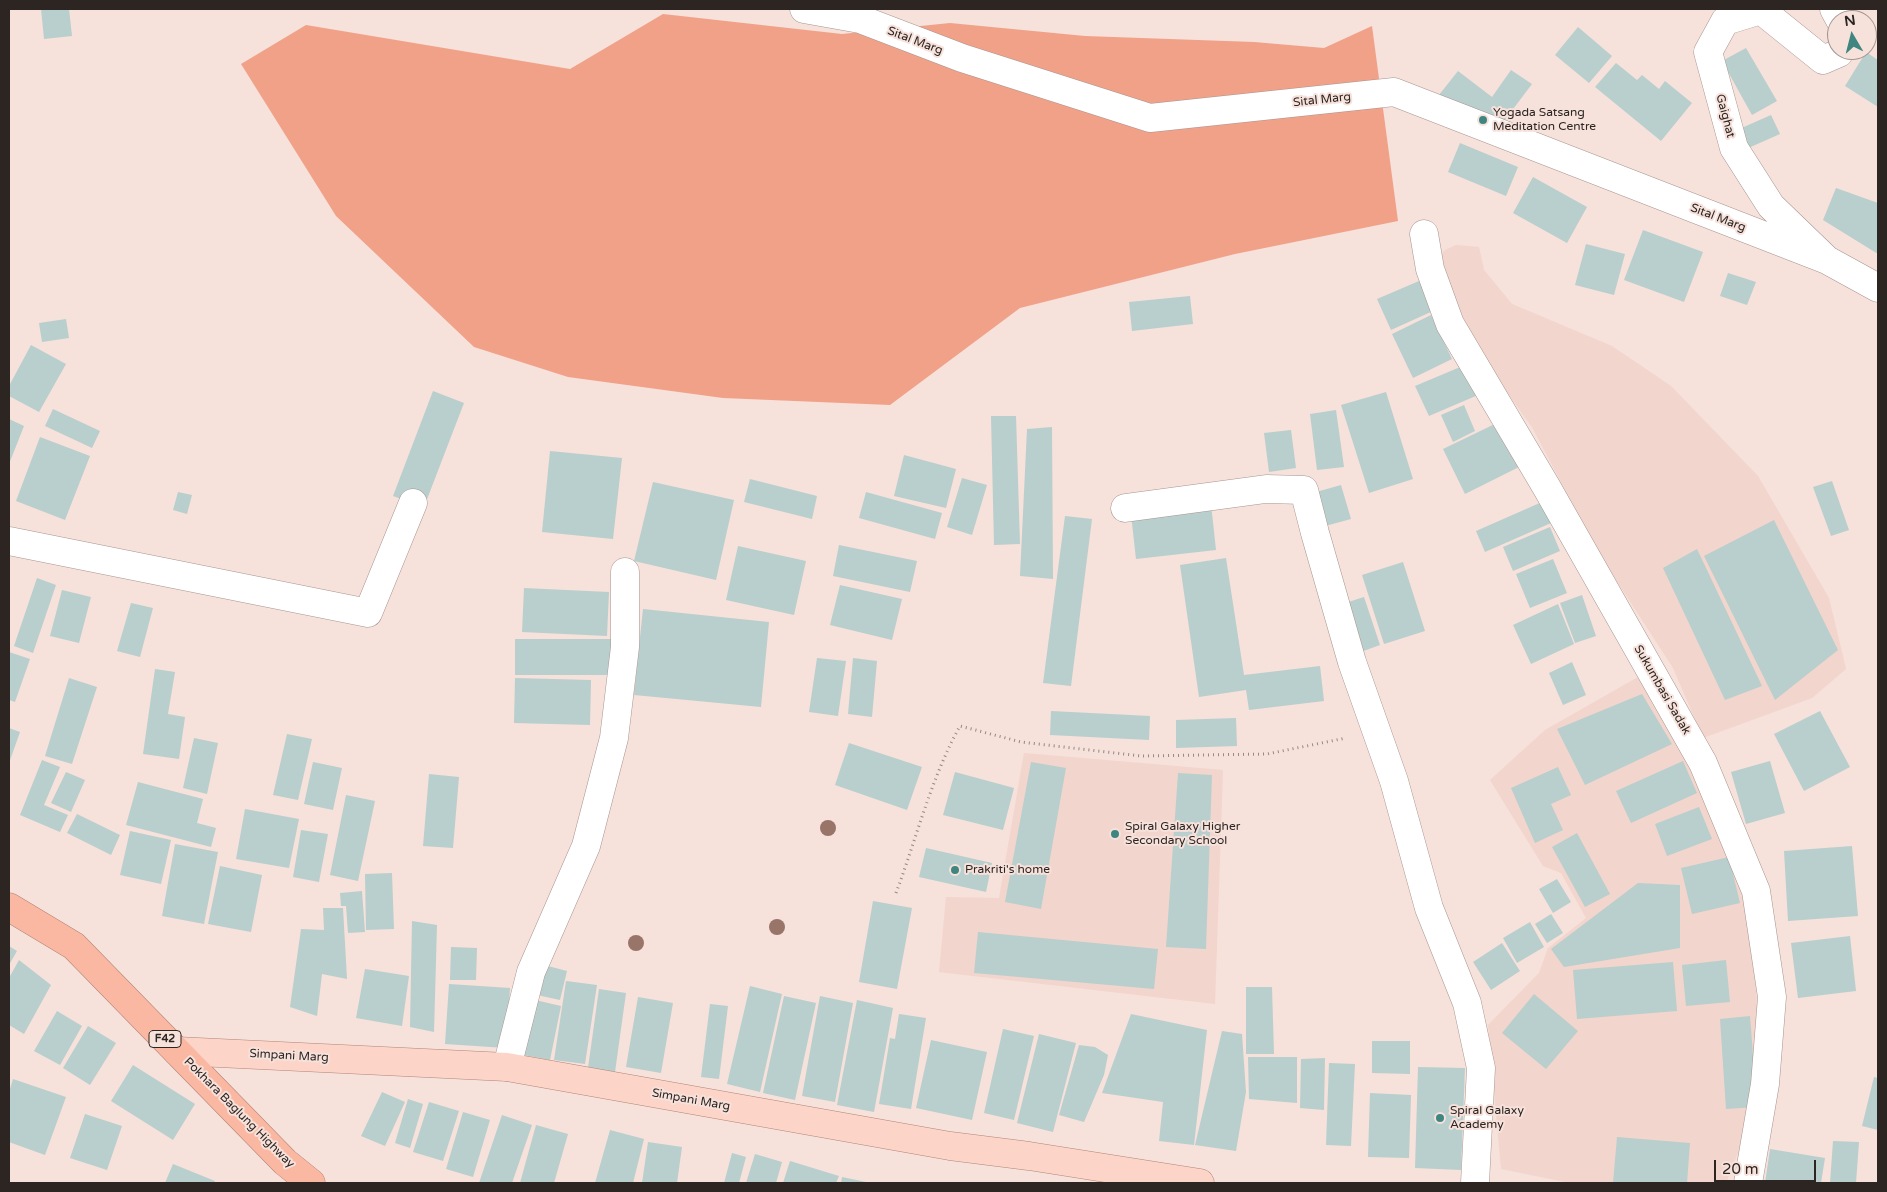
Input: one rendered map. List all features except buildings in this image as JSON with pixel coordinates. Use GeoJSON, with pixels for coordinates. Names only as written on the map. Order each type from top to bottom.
{"type":"FeatureCollection","features":[{"type":"Feature","properties":{"kind":"highway","name":"Pokhara Baglung Highway"},"geometry":{"type":"LineString","coordinates":[[9,907],[74,946],[285,1162],[311,1183]]}},
{"type":"Feature","properties":{"kind":"main road","name":"Simpani Marg"},"geometry":{"type":"LineString","coordinates":[[177,1051],[507,1067],[950,1146],[1029,1156],[1200,1183]]}},
{"type":"Feature","properties":{"kind":"street","name":"Sital Marg"},"geometry":{"type":"LineString","coordinates":[[804,9],[860,19],[962,58],[1150,118],[1394,92],[1827,260]]}},
{"type":"Feature","properties":{"kind":"street","name":"Gaighat"},"geometry":{"type":"LineString","coordinates":[[1827,58],[1823,60],[1761,10],[1725,22],[1708,52],[1734,148],[1771,206],[1827,260],[1878,288]]}},
{"type":"Feature","properties":{"kind":"street","name":"Sukumbasi Sadak"},"geometry":{"type":"LineString","coordinates":[[1424,234],[1430,269],[1450,324],[1547,488],[1704,764],[1756,891],[1772,997],[1765,1084],[1748,1183]]}},
{"type":"Feature","properties":{"kind":"street"},"geometry":{"type":"LineString","coordinates":[[1125,508],[1266,489],[1304,490],[1350,653],[1394,781],[1429,908],[1467,1003],[1481,1068],[1475,1183]]}},
{"type":"Feature","properties":{"kind":"street"},"geometry":{"type":"LineString","coordinates":[[9,541],[368,613],[413,503]]}},
{"type":"Feature","properties":{"kind":"street"},"geometry":{"type":"LineString","coordinates":[[507,1067],[531,972],[586,846],[614,738],[625,647],[625,572]]}},
{"type":"Feature","properties":{"kind":"path"},"geometry":{"type":"LineString","coordinates":[[896,893],[928,796],[946,752],[960,726],[1021,742],[1141,756],[1266,754],[1376,732]]}},
{"type":"Feature","properties":{"kind":"shaded area"},"geometry":{"type":"Polygon","coordinates":[[[663,14],[842,34],[950,23],[1085,36],[1254,42],[1324,48],[1372,26],[1398,221],[1235,254],[1020,308],[890,405],[723,398],[568,377],[474,347],[336,216],[241,64],[306,25],[570,69],[663,14]]]}},
{"type":"Feature","properties":{"kind":"shaded area"},"geometry":{"type":"Polygon","coordinates":[[[1456,245],[1479,247],[1484,270],[1512,304],[1612,346],[1671,386],[1758,476],[1829,598],[1846,669],[1812,698],[1703,738],[1673,668],[1596,549],[1533,429],[1485,361],[1442,275],[1437,258],[1445,250],[1456,245]]]}},
{"type":"Feature","properties":{"kind":"shaded area"},"geometry":{"type":"Polygon","coordinates":[[[1638,677],[1666,720],[1696,776],[1750,907],[1758,1021],[1756,1108],[1726,1183],[1570,1183],[1501,1169],[1488,1025],[1539,973],[1548,948],[1586,918],[1561,873],[1543,866],[1490,780],[1545,730],[1638,677]]]}},
{"type":"Feature","properties":{"kind":"shaded area","name":"Spiral Galaxy Higher Secondary School"},"geometry":{"type":"Polygon","coordinates":[[[1024,753],[1223,770],[1215,1004],[939,972],[946,897],[999,898],[1024,753]]]}},
{"type":"Feature","properties":{"kind":"place","name":"Yogada Satsang Meditation Centre"},"geometry":{"type":"Point","coordinates":[1483,120]}},
{"type":"Feature","properties":{"kind":"place","name":"Spiral Galaxy Higher Secondary School"},"geometry":{"type":"Point","coordinates":[1115,834]}},
{"type":"Feature","properties":{"kind":"place","name":"Prakriti's home"},"geometry":{"type":"Point","coordinates":[955,870]}},
{"type":"Feature","properties":{"kind":"place","name":"Spiral Galaxy Academy"},"geometry":{"type":"Point","coordinates":[1440,1118]}}]}
